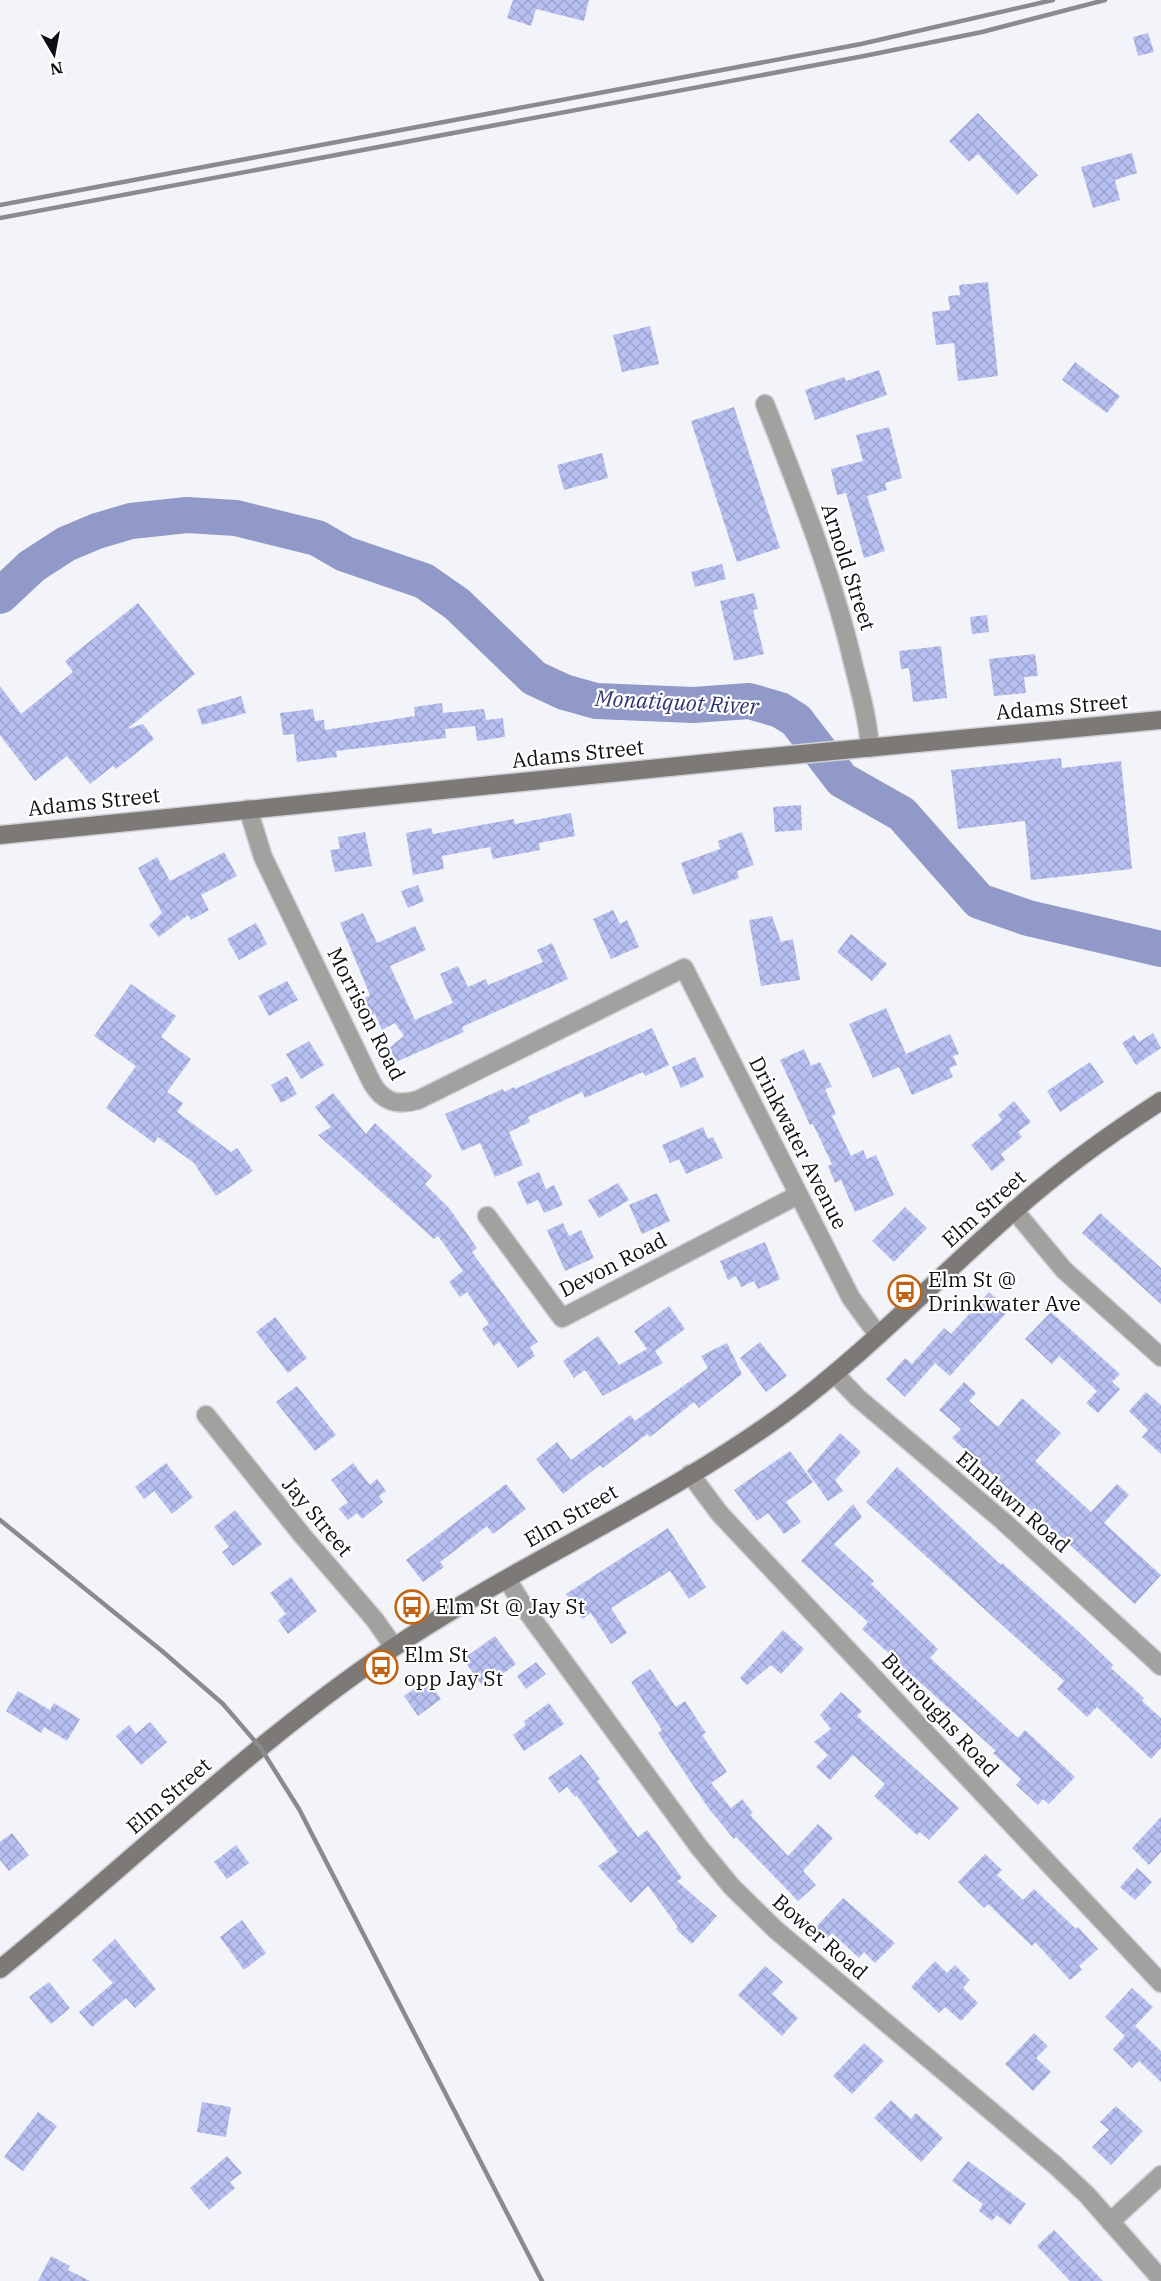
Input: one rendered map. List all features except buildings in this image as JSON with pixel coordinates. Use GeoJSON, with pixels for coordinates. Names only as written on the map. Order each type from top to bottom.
{"type":"FeatureCollection","features":[{"type":"Feature","properties":{"kind":"main road","name":"Adams Street"},"geometry":{"type":"LineString","coordinates":[[0,835],[1161,720]]}},
{"type":"Feature","properties":{"kind":"main road","name":"Elm Street"},"geometry":{"type":"LineString","coordinates":[[0,1969],[292,1721],[394,1647],[690,1474],[768,1425],[835,1374],[1014,1210],[1095,1144],[1161,1101]]}},
{"type":"Feature","properties":{"kind":"street","name":"Arnold Street"},"geometry":{"type":"LineString","coordinates":[[765,404],[838,598],[865,714],[870,748]]}},
{"type":"Feature","properties":{"kind":"street","name":"Morrison Road"},"geometry":{"type":"LineString","coordinates":[[248,809],[263,857],[372,1083],[383,1098],[390,1102],[418,1100],[684,968]]}},
{"type":"Feature","properties":{"kind":"street","name":"Drinkwater Avenue"},"geometry":{"type":"LineString","coordinates":[[684,968],[851,1298],[878,1335]]}},
{"type":"Feature","properties":{"kind":"street","name":"Devon Road"},"geometry":{"type":"LineString","coordinates":[[487,1216],[562,1318],[798,1195]]}},
{"type":"Feature","properties":{"kind":"street"},"geometry":{"type":"LineString","coordinates":[[1014,1210],[1064,1270],[1161,1357]]}},
{"type":"Feature","properties":{"kind":"street","name":"Elmlawn Road"},"geometry":{"type":"LineString","coordinates":[[835,1374],[858,1398],[1003,1521],[1161,1666]]}},
{"type":"Feature","properties":{"kind":"street","name":"Jay Street"},"geometry":{"type":"LineString","coordinates":[[206,1415],[288,1518],[375,1620],[394,1647]]}},
{"type":"Feature","properties":{"kind":"street","name":"Burroughs Road"},"geometry":{"type":"LineString","coordinates":[[690,1474],[720,1514],[1161,1983]]}},
{"type":"Feature","properties":{"kind":"street","name":"Bower Road"},"geometry":{"type":"LineString","coordinates":[[507,1579],[526,1610],[643,1771],[732,1887],[776,1930],[1055,2165],[1161,2279]]}},
{"type":"Feature","properties":{"kind":"street"},"geometry":{"type":"LineString","coordinates":[[1110,2222],[1161,2175]]}},
{"type":"Feature","properties":{"kind":"waterway","name":"Monatiquot River"},"geometry":{"type":"LineString","coordinates":[[0,596],[32,566],[66,544],[97,531],[131,521],[187,515],[236,518],[317,538],[345,554],[424,581],[457,604],[534,678],[564,692],[596,701],[693,705],[749,701],[780,710],[796,720],[842,780],[902,814],[979,901],[1028,918],[1161,949]]}},
{"type":"Feature","properties":{"kind":"railway"},"geometry":{"type":"LineString","coordinates":[[0,205],[861,44],[1053,0]]}},
{"type":"Feature","properties":{"kind":"railway"},"geometry":{"type":"LineString","coordinates":[[0,218],[864,56],[982,32],[1105,0]]}},
{"type":"Feature","properties":{"kind":"railway"},"geometry":{"type":"LineString","coordinates":[[0,1520],[162,1651],[223,1704],[260,1747],[299,1809],[542,2281]]}},
{"type":"Feature","properties":{"kind":"place","name":"Elm St @ Drinkwater Ave"},"geometry":{"type":"Point","coordinates":[905,1292]}},
{"type":"Feature","properties":{"kind":"place","name":"Elm St @ Jay St"},"geometry":{"type":"Point","coordinates":[412,1607]}},
{"type":"Feature","properties":{"kind":"place","name":"Elm St opp Jay St"},"geometry":{"type":"Point","coordinates":[381,1667]}}]}
